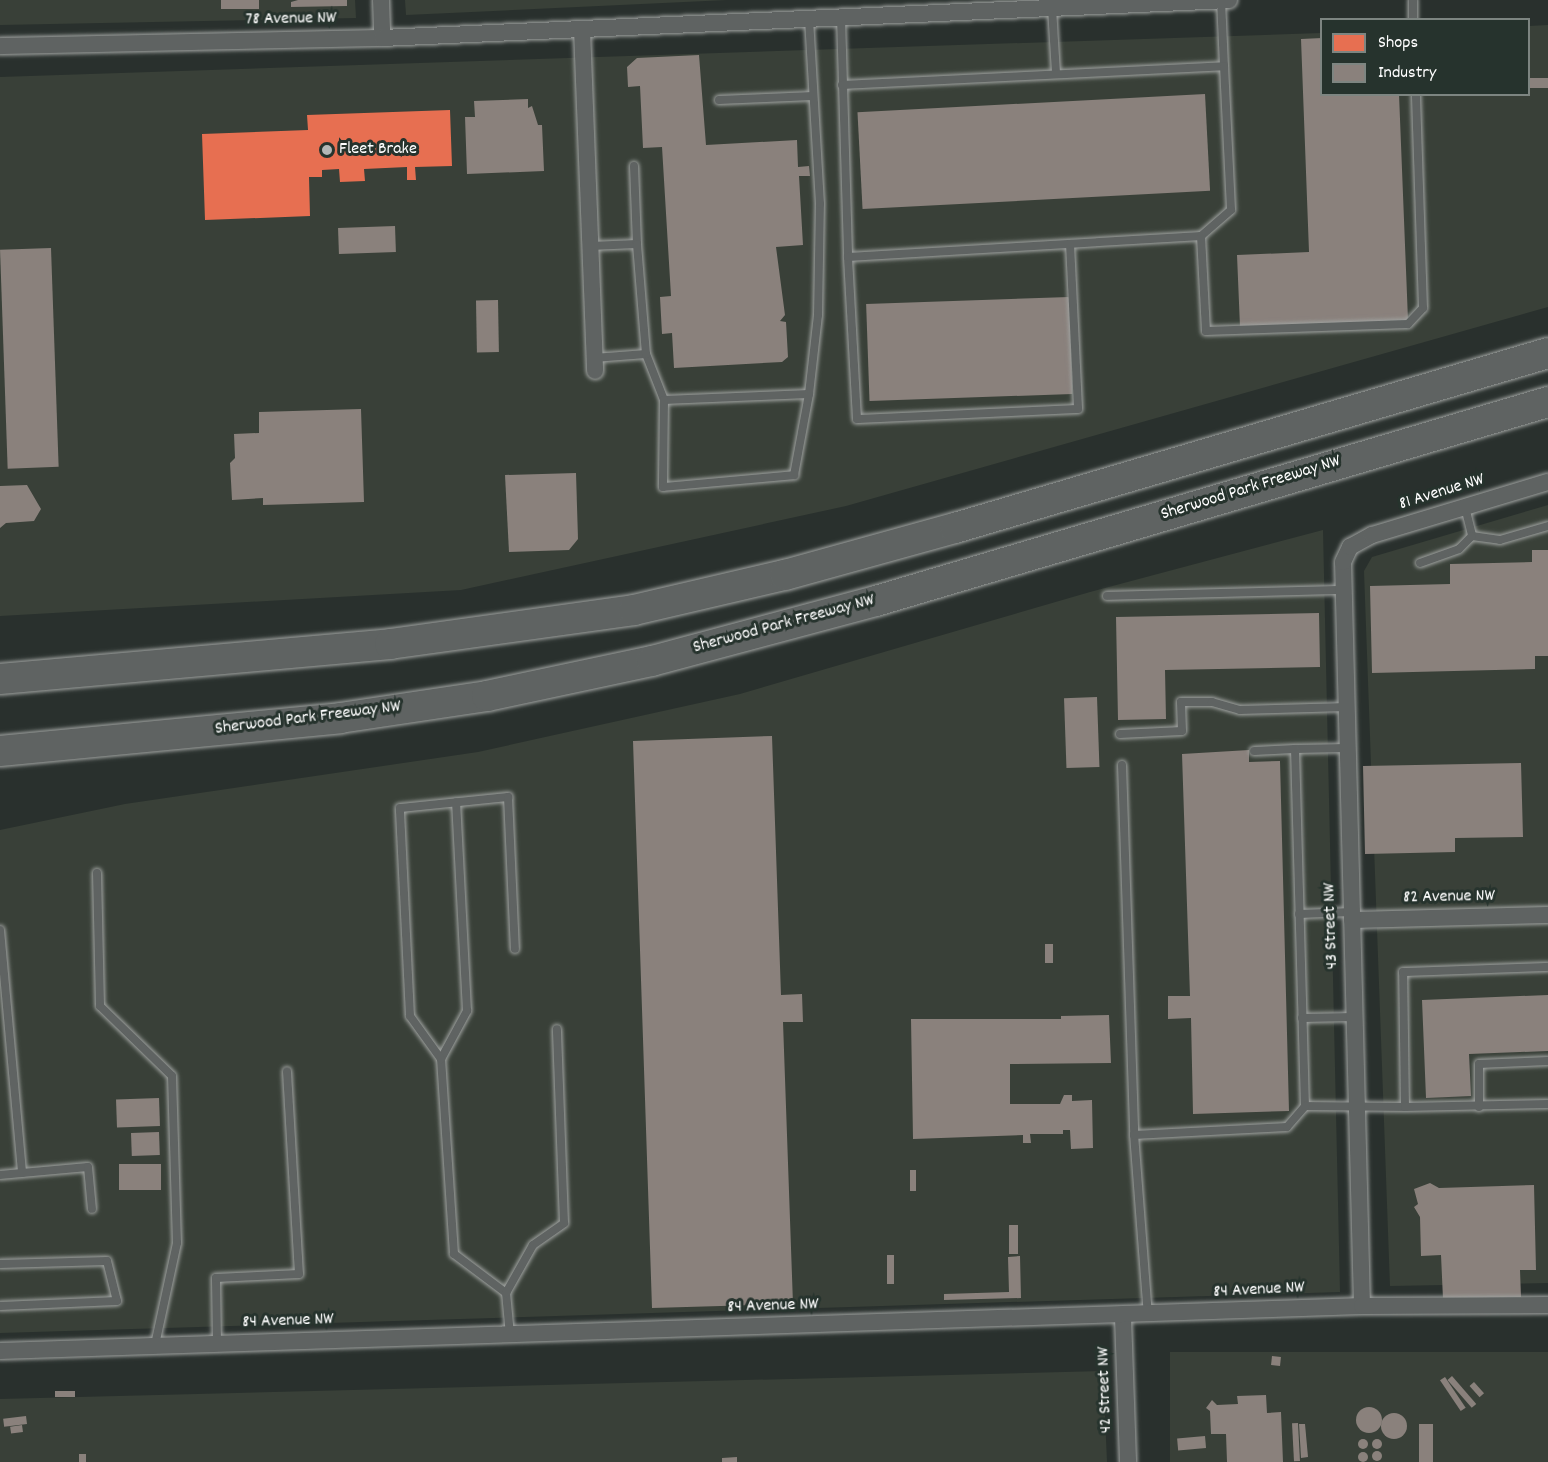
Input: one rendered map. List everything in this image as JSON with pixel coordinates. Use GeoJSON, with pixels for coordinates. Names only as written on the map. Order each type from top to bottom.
{"type":"FeatureCollection","features":[{"type":"Feature","properties":{"kind":"highway"},"geometry":{"type":"LineString","coordinates":[[0,680],[231,661],[511,630],[712,594],[955,528],[1548,353]]}},
{"type":"Feature","properties":{"kind":"highway","name":"Sherwood Park Freeway NW"},"geometry":{"type":"LineString","coordinates":[[0,751],[340,718],[488,696],[652,661],[876,601],[1548,402]]}},
{"type":"Feature","properties":{"kind":"highway"},"geometry":{"type":"LineString","coordinates":[[0,659],[231,661]]}},
{"type":"Feature","properties":{"kind":"street"},"geometry":{"type":"LineString","coordinates":[[381,0],[382,38]]}},
{"type":"Feature","properties":{"kind":"street","name":"78 Avenue NW"},"geometry":{"type":"LineString","coordinates":[[0,46],[382,38],[1229,0]]}},
{"type":"Feature","properties":{"kind":"street"},"geometry":{"type":"LineString","coordinates":[[582,29],[595,364]]}},
{"type":"Feature","properties":{"kind":"street","name":"81 Avenue NW"},"geometry":{"type":"LineString","coordinates":[[1350,547],[1372,535],[1548,482]]}},
{"type":"Feature","properties":{"kind":"street","name":"43 Street NW"},"geometry":{"type":"LineString","coordinates":[[1350,547],[1343,562],[1343,590],[1362,1306]]}},
{"type":"Feature","properties":{"kind":"street","name":"82 Avenue NW"},"geometry":{"type":"LineString","coordinates":[[1352,916],[1548,915]]}},
{"type":"Feature","properties":{"kind":"street","name":"84 Avenue NW"},"geometry":{"type":"LineString","coordinates":[[0,1351],[1123,1317],[1362,1306],[1548,1305]]}},
{"type":"Feature","properties":{"kind":"street","name":"42 Street NW"},"geometry":{"type":"LineString","coordinates":[[1123,1317],[1128,1462]]}},
{"type":"Feature","properties":{"kind":"lane"},"geometry":{"type":"LineString","coordinates":[[848,257],[1202,236],[1231,210],[1221,0]]}},
{"type":"Feature","properties":{"kind":"lane"},"geometry":{"type":"LineString","coordinates":[[1413,0],[1413,18]]}},
{"type":"Feature","properties":{"kind":"lane"},"geometry":{"type":"LineString","coordinates":[[1052,8],[1056,74]]}},
{"type":"Feature","properties":{"kind":"lane"},"geometry":{"type":"LineString","coordinates":[[841,18],[848,257],[856,419],[1078,409],[1070,244]]}},
{"type":"Feature","properties":{"kind":"lane"},"geometry":{"type":"LineString","coordinates":[[634,166],[646,354],[664,400],[663,487],[794,475],[808,394],[818,315],[819,215],[809,19]]}},
{"type":"Feature","properties":{"kind":"lane"},"geometry":{"type":"LineString","coordinates":[[842,85],[1224,66]]}},
{"type":"Feature","properties":{"kind":"lane"},"geometry":{"type":"LineString","coordinates":[[719,100],[813,96]]}},
{"type":"Feature","properties":{"kind":"lane"},"geometry":{"type":"LineString","coordinates":[[1202,236],[1206,331],[1408,324],[1423,308],[1416,96]]}},
{"type":"Feature","properties":{"kind":"lane"},"geometry":{"type":"LineString","coordinates":[[590,246],[638,243]]}},
{"type":"Feature","properties":{"kind":"lane"},"geometry":{"type":"LineString","coordinates":[[595,364],[646,354]]}},
{"type":"Feature","properties":{"kind":"lane"},"geometry":{"type":"LineString","coordinates":[[664,400],[808,394]]}},
{"type":"Feature","properties":{"kind":"lane"},"geometry":{"type":"LineString","coordinates":[[1465,507],[1472,536]]}},
{"type":"Feature","properties":{"kind":"lane"},"geometry":{"type":"LineString","coordinates":[[1472,536],[1500,540],[1548,526]]}},
{"type":"Feature","properties":{"kind":"lane"},"geometry":{"type":"LineString","coordinates":[[1420,563],[1460,549],[1472,536]]}},
{"type":"Feature","properties":{"kind":"lane"},"geometry":{"type":"LineString","coordinates":[[1107,596],[1343,590]]}},
{"type":"Feature","properties":{"kind":"lane"},"geometry":{"type":"LineString","coordinates":[[1120,734],[1182,731],[1182,702],[1212,702],[1240,710],[1347,707]]}},
{"type":"Feature","properties":{"kind":"lane"},"geometry":{"type":"LineString","coordinates":[[1254,751],[1347,748]]}},
{"type":"Feature","properties":{"kind":"lane"},"geometry":{"type":"LineString","coordinates":[[1134,1135],[1287,1127],[1305,1106],[1295,749]]}},
{"type":"Feature","properties":{"kind":"lane"},"geometry":{"type":"LineString","coordinates":[[1122,765],[1134,1135],[1148,1316]]}},
{"type":"Feature","properties":{"kind":"lane"},"geometry":{"type":"LineString","coordinates":[[506,1293],[454,1254],[441,1059],[410,1016],[400,808],[508,797],[515,949]]}},
{"type":"Feature","properties":{"kind":"lane"},"geometry":{"type":"LineString","coordinates":[[441,1059],[467,1011],[456,802]]}},
{"type":"Feature","properties":{"kind":"lane"},"geometry":{"type":"LineString","coordinates":[[97,873],[100,1006],[172,1076],[177,1243],[154,1346]]}},
{"type":"Feature","properties":{"kind":"lane"},"geometry":{"type":"LineString","coordinates":[[1299,914],[1352,916]]}},
{"type":"Feature","properties":{"kind":"lane"},"geometry":{"type":"LineString","coordinates":[[0,930],[22,1173]]}},
{"type":"Feature","properties":{"kind":"lane"},"geometry":{"type":"LineString","coordinates":[[1405,1107],[1403,972],[1548,967]]}},
{"type":"Feature","properties":{"kind":"lane"},"geometry":{"type":"LineString","coordinates":[[1302,1018],[1354,1017]]}},
{"type":"Feature","properties":{"kind":"lane"},"geometry":{"type":"LineString","coordinates":[[510,1335],[506,1293],[533,1245],[564,1223],[557,1029]]}},
{"type":"Feature","properties":{"kind":"lane"},"geometry":{"type":"LineString","coordinates":[[1479,1107],[1479,1064],[1548,1061]]}},
{"type":"Feature","properties":{"kind":"lane"},"geometry":{"type":"LineString","coordinates":[[217,1343],[216,1278],[299,1274],[287,1071]]}},
{"type":"Feature","properties":{"kind":"lane"},"geometry":{"type":"LineString","coordinates":[[1305,1106],[1357,1104],[1405,1107],[1479,1107],[1548,1104]]}},
{"type":"Feature","properties":{"kind":"lane"},"geometry":{"type":"LineString","coordinates":[[0,1175],[88,1167],[92,1209]]}},
{"type":"Feature","properties":{"kind":"lane"},"geometry":{"type":"LineString","coordinates":[[0,1264],[107,1261],[117,1301],[0,1306]]}},
{"type":"Feature","properties":{"kind":"shaded area"},"geometry":{"type":"Polygon","coordinates":[[[0,0],[355,0],[356,18],[0,25],[0,0]]]}},
{"type":"Feature","properties":{"kind":"shaded area"},"geometry":{"type":"Polygon","coordinates":[[[405,0],[727,0],[406,15],[405,0]]]}},
{"type":"Feature","properties":{"kind":"shaded area"},"geometry":{"type":"Polygon","coordinates":[[[1548,25],[1548,307],[846,506],[461,590],[0,616],[0,77],[1320,33],[1320,96],[1530,96],[1530,26],[1548,25]]]}},
{"type":"Feature","properties":{"kind":"shaded area"},"geometry":{"type":"Polygon","coordinates":[[[1548,505],[1548,1283],[1390,1286],[1364,571],[1372,557],[1548,505]]]}},
{"type":"Feature","properties":{"kind":"shaded area"},"geometry":{"type":"Polygon","coordinates":[[[1323,530],[1340,1292],[0,1333],[0,830],[125,804],[478,752],[740,694],[1090,592],[1323,530]]]}},
{"type":"Feature","properties":{"kind":"shaded area"},"geometry":{"type":"Polygon","coordinates":[[[1170,1352],[1548,1352],[1548,1462],[1170,1462],[1170,1352]]]}},
{"type":"Feature","properties":{"kind":"shaded area"},"geometry":{"type":"Polygon","coordinates":[[[1103,1371],[1107,1462],[0,1462],[0,1399],[1103,1371]]]}},
{"type":"Feature","properties":{"kind":"building: Shops","name":"Fleet Brake"},"geometry":{"type":"Polygon","coordinates":[[[450,110],[452,166],[415,167],[416,180],[407,180],[407,167],[364,169],[365,181],[340,182],[339,169],[322,170],[322,177],[309,177],[310,216],[205,220],[202,134],[308,130],[307,115],[450,110]]]}},
{"type":"Feature","properties":{"kind":"building: Industry"},"geometry":{"type":"Polygon","coordinates":[[[221,0],[259,0],[259,9],[221,9],[221,0]]]}},
{"type":"Feature","properties":{"kind":"building: Industry"},"geometry":{"type":"Polygon","coordinates":[[[298,0],[347,0],[347,6],[291,7],[291,2],[298,0]]]}},
{"type":"Feature","properties":{"kind":"building: Industry"},"geometry":{"type":"Polygon","coordinates":[[[1320,38],[1320,96],[1399,96],[1408,320],[1240,327],[1237,255],[1309,252],[1301,39],[1320,38]]]}},
{"type":"Feature","properties":{"kind":"building: Industry"},"geometry":{"type":"Polygon","coordinates":[[[699,55],[706,145],[797,140],[798,167],[809,166],[810,176],[799,176],[803,245],[776,247],[785,315],[780,321],[786,322],[788,357],[782,362],[674,368],[672,333],[662,334],[660,297],[671,296],[662,147],[643,148],[640,86],[628,87],[627,67],[637,58],[699,55]]]}},
{"type":"Feature","properties":{"kind":"building: Industry"},"geometry":{"type":"Polygon","coordinates":[[[1530,78],[1548,78],[1548,88],[1530,88],[1530,78]]]}},
{"type":"Feature","properties":{"kind":"building: Industry"},"geometry":{"type":"Polygon","coordinates":[[[1205,94],[1210,191],[863,209],[857,112],[1205,94]]]}},
{"type":"Feature","properties":{"kind":"building: Industry"},"geometry":{"type":"Polygon","coordinates":[[[528,99],[528,108],[532,106],[538,125],[542,125],[544,171],[467,174],[465,117],[475,117],[474,101],[528,99]]]}},
{"type":"Feature","properties":{"kind":"building: Industry"},"geometry":{"type":"Polygon","coordinates":[[[395,226],[396,252],[339,254],[338,228],[395,226]]]}},
{"type":"Feature","properties":{"kind":"building: Industry"},"geometry":{"type":"Polygon","coordinates":[[[51,248],[59,467],[8,469],[0,250],[51,248]]]}},
{"type":"Feature","properties":{"kind":"building: Industry"},"geometry":{"type":"Polygon","coordinates":[[[1069,297],[1072,394],[870,401],[866,304],[1069,297]]]}},
{"type":"Feature","properties":{"kind":"building: Industry"},"geometry":{"type":"Polygon","coordinates":[[[476,300],[498,300],[499,352],[477,352],[476,300]]]}},
{"type":"Feature","properties":{"kind":"building: Industry"},"geometry":{"type":"Polygon","coordinates":[[[361,409],[364,502],[263,505],[263,498],[232,500],[230,463],[235,458],[234,434],[259,433],[259,412],[361,409]]]}},
{"type":"Feature","properties":{"kind":"building: Industry"},"geometry":{"type":"Polygon","coordinates":[[[576,473],[578,539],[569,550],[509,552],[505,475],[576,473]]]}},
{"type":"Feature","properties":{"kind":"building: Industry"},"geometry":{"type":"Polygon","coordinates":[[[27,485],[41,509],[34,521],[6,523],[0,528],[0,486],[27,485]]]}},
{"type":"Feature","properties":{"kind":"building: Industry"},"geometry":{"type":"Polygon","coordinates":[[[1532,550],[1548,550],[1548,656],[1535,656],[1535,669],[1372,673],[1370,586],[1450,584],[1450,564],[1532,562],[1532,550]]]}},
{"type":"Feature","properties":{"kind":"building: Industry"},"geometry":{"type":"Polygon","coordinates":[[[1319,613],[1320,667],[1165,670],[1166,719],[1118,720],[1116,617],[1319,613]]]}},
{"type":"Feature","properties":{"kind":"building: Industry"},"geometry":{"type":"Polygon","coordinates":[[[1097,697],[1099,767],[1066,768],[1064,698],[1097,697]]]}},
{"type":"Feature","properties":{"kind":"building: Industry"},"geometry":{"type":"Polygon","coordinates":[[[772,736],[781,995],[802,994],[803,1022],[783,1022],[793,1304],[652,1308],[633,741],[772,736]]]}},
{"type":"Feature","properties":{"kind":"building: Industry"},"geometry":{"type":"Polygon","coordinates":[[[1249,750],[1249,762],[1280,761],[1289,1111],[1193,1114],[1191,1018],[1168,1019],[1168,996],[1190,996],[1182,754],[1249,750]]]}},
{"type":"Feature","properties":{"kind":"building: Industry"},"geometry":{"type":"Polygon","coordinates":[[[1521,763],[1523,837],[1455,838],[1455,852],[1365,854],[1363,766],[1521,763]]]}},
{"type":"Feature","properties":{"kind":"building: Industry"},"geometry":{"type":"Polygon","coordinates":[[[1045,944],[1053,944],[1053,963],[1045,963],[1045,944]]]}},
{"type":"Feature","properties":{"kind":"building: Industry"},"geometry":{"type":"Polygon","coordinates":[[[1548,995],[1548,1051],[1469,1054],[1471,1096],[1426,1098],[1422,1000],[1548,995]]]}},
{"type":"Feature","properties":{"kind":"building: Industry"},"geometry":{"type":"Polygon","coordinates":[[[1109,1015],[1111,1063],[1010,1064],[1010,1104],[1060,1104],[1064,1095],[1072,1095],[1072,1101],[1092,1100],[1093,1148],[1071,1149],[1070,1130],[1063,1130],[1063,1134],[1030,1134],[1031,1143],[1023,1143],[1023,1135],[913,1139],[911,1019],[1061,1019],[1061,1016],[1109,1015]]]}},
{"type":"Feature","properties":{"kind":"building: Industry"},"geometry":{"type":"Polygon","coordinates":[[[159,1098],[160,1126],[117,1127],[116,1100],[159,1098]]]}},
{"type":"Feature","properties":{"kind":"building: Industry"},"geometry":{"type":"Polygon","coordinates":[[[159,1132],[160,1155],[132,1156],[131,1133],[159,1132]]]}},
{"type":"Feature","properties":{"kind":"building: Industry"},"geometry":{"type":"Polygon","coordinates":[[[119,1164],[161,1164],[161,1190],[119,1190],[119,1164]]]}},
{"type":"Feature","properties":{"kind":"building: Industry"},"geometry":{"type":"Polygon","coordinates":[[[910,1170],[916,1170],[916,1191],[910,1191],[910,1170]]]}},
{"type":"Feature","properties":{"kind":"building: Industry"},"geometry":{"type":"Polygon","coordinates":[[[1430,1183],[1439,1188],[1534,1185],[1536,1270],[1520,1270],[1521,1297],[1443,1299],[1441,1255],[1421,1256],[1420,1217],[1414,1207],[1418,1204],[1414,1189],[1430,1183]]]}},
{"type":"Feature","properties":{"kind":"building: Industry"},"geometry":{"type":"Polygon","coordinates":[[[1009,1225],[1018,1225],[1018,1254],[1009,1254],[1009,1225]]]}},
{"type":"Feature","properties":{"kind":"building: Industry"},"geometry":{"type":"Polygon","coordinates":[[[887,1255],[894,1255],[894,1284],[887,1284],[887,1255]]]}},
{"type":"Feature","properties":{"kind":"building: Industry"},"geometry":{"type":"Polygon","coordinates":[[[1020,1256],[1021,1298],[944,1300],[944,1294],[1009,1292],[1008,1257],[1020,1256]]]}},
{"type":"Feature","properties":{"kind":"building: Industry"},"geometry":{"type":"Polygon","coordinates":[[[1272,1356],[1281,1357],[1280,1366],[1271,1365],[1272,1356]]]}},
{"type":"Feature","properties":{"kind":"building: Industry"},"geometry":{"type":"Polygon","coordinates":[[[1452,1376],[1476,1404],[1472,1408],[1447,1380],[1452,1376]]]}},
{"type":"Feature","properties":{"kind":"building: Industry"},"geometry":{"type":"Polygon","coordinates":[[[1445,1377],[1466,1408],[1461,1411],[1440,1380],[1445,1377]]]}},
{"type":"Feature","properties":{"kind":"building: Industry"},"geometry":{"type":"Polygon","coordinates":[[[1474,1382],[1484,1393],[1480,1397],[1470,1386],[1474,1382]]]}},
{"type":"Feature","properties":{"kind":"building: Industry"},"geometry":{"type":"Polygon","coordinates":[[[55,1391],[75,1391],[75,1397],[55,1397],[55,1391]]]}},
{"type":"Feature","properties":{"kind":"building: Industry"},"geometry":{"type":"Polygon","coordinates":[[[1266,1395],[1267,1413],[1281,1412],[1283,1462],[1227,1462],[1226,1434],[1211,1434],[1210,1411],[1206,1408],[1212,1400],[1217,1405],[1238,1404],[1237,1396],[1266,1395]]]}},
{"type":"Feature","properties":{"kind":"building: Industry"},"geometry":{"type":"Polygon","coordinates":[[[1369,1407],[1378,1411],[1382,1420],[1378,1429],[1369,1433],[1360,1429],[1356,1420],[1360,1411],[1369,1407]]]}},
{"type":"Feature","properties":{"kind":"building: Industry"},"geometry":{"type":"Polygon","coordinates":[[[1394,1413],[1403,1417],[1407,1426],[1403,1435],[1394,1439],[1385,1435],[1381,1426],[1385,1417],[1394,1413]]]}},
{"type":"Feature","properties":{"kind":"building: Industry"},"geometry":{"type":"Polygon","coordinates":[[[26,1416],[27,1424],[4,1427],[3,1419],[26,1416]]]}},
{"type":"Feature","properties":{"kind":"building: Industry"},"geometry":{"type":"Polygon","coordinates":[[[1292,1423],[1298,1423],[1300,1461],[1294,1461],[1292,1423]]]}},
{"type":"Feature","properties":{"kind":"building: Industry"},"geometry":{"type":"Polygon","coordinates":[[[1299,1424],[1305,1424],[1308,1457],[1301,1458],[1299,1424]]]}},
{"type":"Feature","properties":{"kind":"building: Industry"},"geometry":{"type":"Polygon","coordinates":[[[1419,1424],[1433,1424],[1433,1462],[1419,1462],[1419,1424]]]}},
{"type":"Feature","properties":{"kind":"building: Industry"},"geometry":{"type":"Polygon","coordinates":[[[22,1425],[23,1432],[11,1434],[10,1427],[22,1425]]]}},
{"type":"Feature","properties":{"kind":"building: Industry"},"geometry":{"type":"Polygon","coordinates":[[[1205,1436],[1206,1448],[1178,1450],[1177,1438],[1205,1436]]]}},
{"type":"Feature","properties":{"kind":"building: Industry"},"geometry":{"type":"Polygon","coordinates":[[[1363,1439],[1367,1440],[1367,1448],[1363,1449],[1359,1448],[1358,1444],[1359,1440],[1363,1439]]]}},
{"type":"Feature","properties":{"kind":"building: Industry"},"geometry":{"type":"Polygon","coordinates":[[[1377,1439],[1381,1440],[1381,1448],[1377,1449],[1373,1448],[1372,1444],[1373,1440],[1377,1439]]]}},
{"type":"Feature","properties":{"kind":"building: Industry"},"geometry":{"type":"Polygon","coordinates":[[[1377,1451],[1381,1452],[1381,1460],[1377,1461],[1373,1460],[1372,1456],[1373,1452],[1377,1451]]]}},
{"type":"Feature","properties":{"kind":"building: Industry"},"geometry":{"type":"Polygon","coordinates":[[[1363,1452],[1367,1453],[1367,1461],[1363,1462],[1359,1461],[1358,1457],[1359,1453],[1363,1452]]]}},
{"type":"Feature","properties":{"kind":"building: Industry"},"geometry":{"type":"Polygon","coordinates":[[[79,1454],[86,1454],[86,1462],[79,1462],[79,1454]]]}},
{"type":"Feature","properties":{"kind":"building: Industry"},"geometry":{"type":"Polygon","coordinates":[[[737,1457],[737,1462],[722,1462],[722,1458],[737,1457]]]}},
{"type":"Feature","properties":{"kind":"place","name":"Fleet Brake"},"geometry":{"type":"Point","coordinates":[327,150]}}]}
